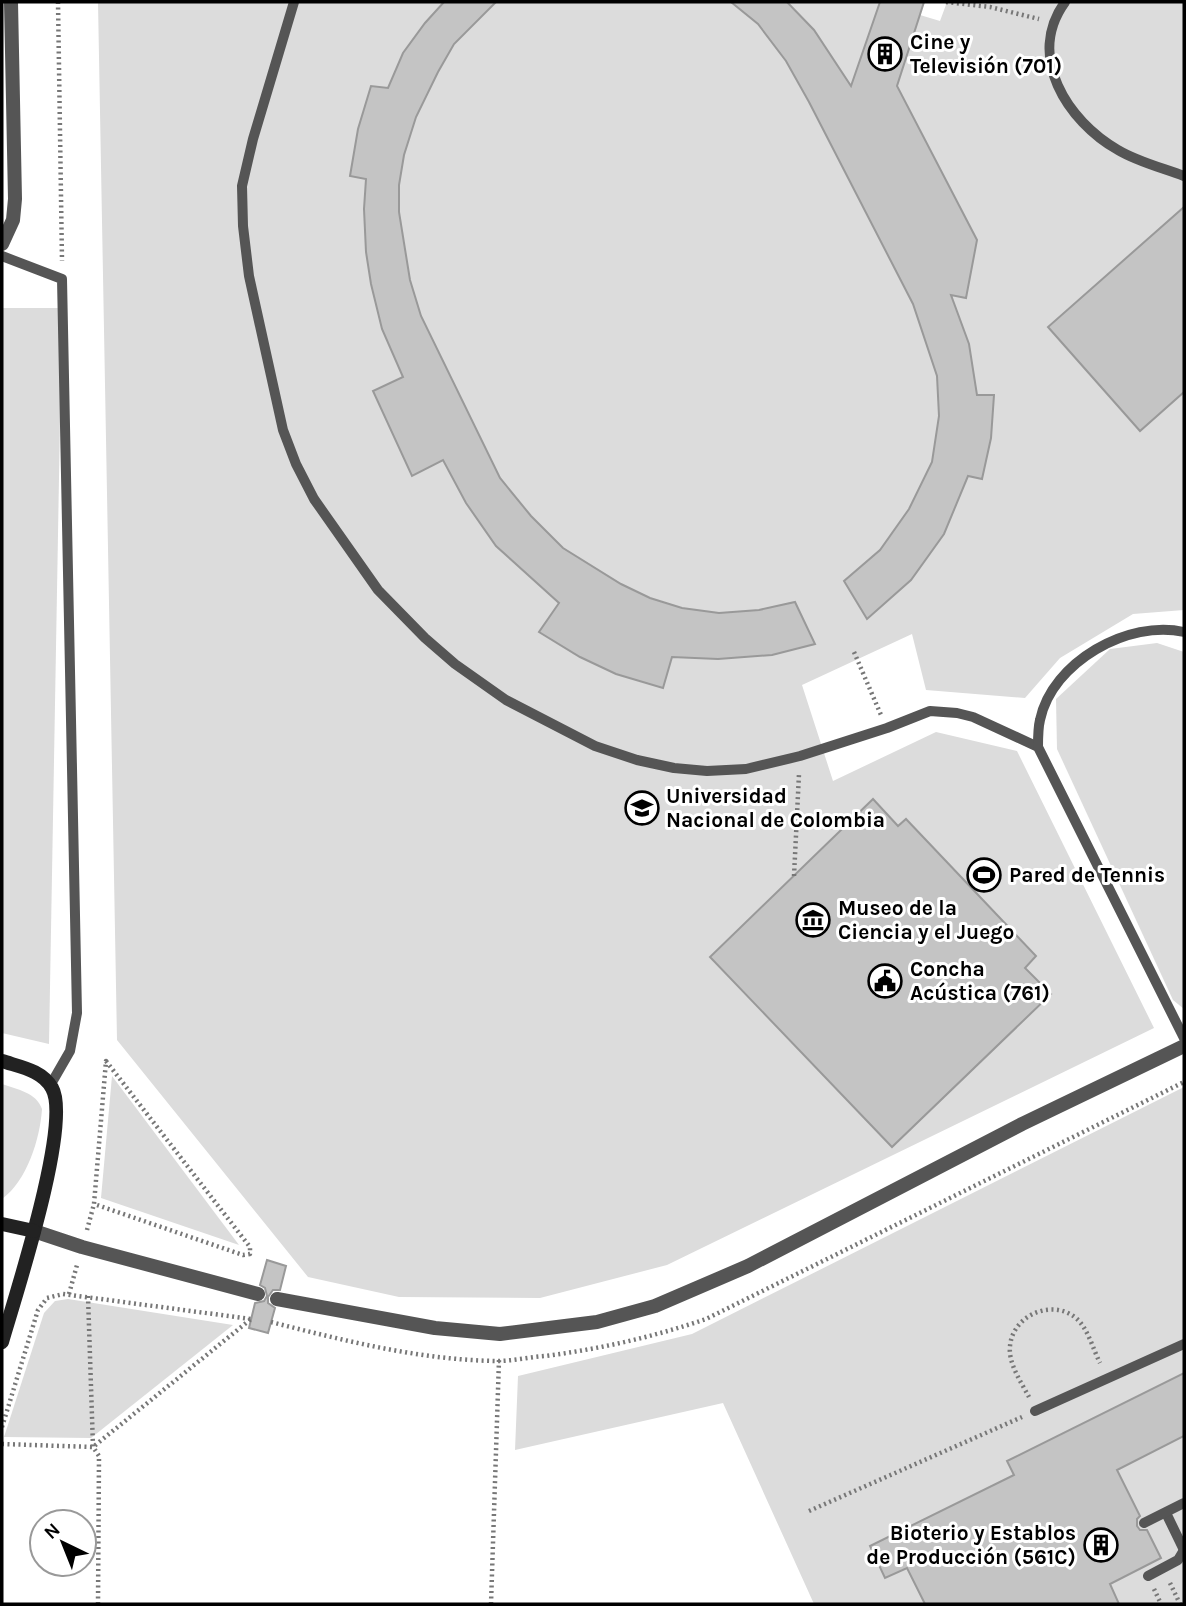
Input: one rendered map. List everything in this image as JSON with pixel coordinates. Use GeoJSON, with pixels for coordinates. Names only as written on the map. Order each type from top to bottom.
{"type":"FeatureCollection","features":[{"type":"Feature","properties":{"kind":"street"},"geometry":{"type":"LineString","coordinates":[[2,244],[13,220],[15,199],[11,2]]}},
{"type":"Feature","properties":{"kind":"street"},"geometry":{"type":"LineString","coordinates":[[277,1298],[435,1328],[500,1334],[597,1322],[655,1306],[748,1266],[1022,1124],[1184,1046]]}},
{"type":"Feature","properties":{"kind":"street"},"geometry":{"type":"LineString","coordinates":[[2,1061],[37,1072],[51,1084],[57,1098],[55,1140],[34,1231],[2,1342]]}},
{"type":"Feature","properties":{"kind":"street"},"geometry":{"type":"LineString","coordinates":[[2,1224],[258,1294]]}},
{"type":"Feature","properties":{"kind":"lane"},"geometry":{"type":"LineString","coordinates":[[294,2],[253,139],[242,186],[243,226],[257,320],[283,430],[314,499],[378,590],[425,638],[472,678],[536,716],[595,746],[637,760],[674,768],[707,771],[746,769],[800,756],[887,728],[922,713],[942,710],[973,717],[1038,747]]}},
{"type":"Feature","properties":{"kind":"lane"},"geometry":{"type":"LineString","coordinates":[[1065,2],[1048,39],[1048,56],[1052,74],[1070,107],[1101,138],[1118,150],[1184,176]]}},
{"type":"Feature","properties":{"kind":"lane"},"geometry":{"type":"LineString","coordinates":[[2,256],[62,279],[77,1013],[70,1051],[51,1084]]}},
{"type":"Feature","properties":{"kind":"lane"},"geometry":{"type":"LineString","coordinates":[[1184,632],[1154,628],[1132,633],[1081,660],[1067,673],[1047,701],[1040,718],[1038,747],[1184,1038]]}},
{"type":"Feature","properties":{"kind":"lane"},"geometry":{"type":"LineString","coordinates":[[1035,1411],[1184,1344]]}},
{"type":"Feature","properties":{"kind":"lane"},"geometry":{"type":"LineString","coordinates":[[1144,1523],[1184,1503]]}},
{"type":"Feature","properties":{"kind":"lane"},"geometry":{"type":"LineString","coordinates":[[1148,1576],[1178,1560],[1184,1550],[1166,1513]]}},
{"type":"Feature","properties":{"kind":"path"},"geometry":{"type":"LineString","coordinates":[[58,2],[62,279]]}},
{"type":"Feature","properties":{"kind":"path"},"geometry":{"type":"LineString","coordinates":[[947,2],[990,7],[1054,23]]}},
{"type":"Feature","properties":{"kind":"path"},"geometry":{"type":"LineString","coordinates":[[854,652],[887,728]]}},
{"type":"Feature","properties":{"kind":"path"},"geometry":{"type":"LineString","coordinates":[[794,876],[800,756]]}},
{"type":"Feature","properties":{"kind":"path"},"geometry":{"type":"LineString","coordinates":[[106,1061],[250,1247],[250,1254],[243,1255],[94,1204],[106,1061]]}},
{"type":"Feature","properties":{"kind":"path"},"geometry":{"type":"LineString","coordinates":[[271,1322],[362,1345],[419,1355],[499,1361],[575,1352],[639,1339],[706,1319],[1184,1082]]}},
{"type":"Feature","properties":{"kind":"path"},"geometry":{"type":"LineString","coordinates":[[2,1427],[41,1303],[54,1295],[89,1296],[251,1319],[93,1447],[2,1444]]}},
{"type":"Feature","properties":{"kind":"path"},"geometry":{"type":"LineString","coordinates":[[89,1296],[93,1447],[99,1456],[98,1604]]}},
{"type":"Feature","properties":{"kind":"path"},"geometry":{"type":"LineString","coordinates":[[809,1511],[1035,1411],[1012,1363],[1010,1346],[1015,1330],[1023,1319],[1034,1312],[1050,1309],[1067,1312],[1076,1318],[1083,1325],[1107,1380]]}},
{"type":"Feature","properties":{"kind":"path"},"geometry":{"type":"LineString","coordinates":[[491,1604],[500,1334]]}},
{"type":"Feature","properties":{"kind":"shaded area","name":"Universidad Nacional de Colombia"},"geometry":{"type":"Polygon","coordinates":[[[98,2],[880,2],[850,90],[897,86],[920,15],[940,21],[947,2],[1184,2],[1184,213],[1181,210],[1116,267],[1184,345],[1184,357],[1109,273],[1048,327],[1140,431],[1184,392],[1184,610],[1133,614],[1060,658],[1025,698],[926,690],[912,634],[802,685],[833,781],[936,732],[1017,751],[1154,1028],[667,1265],[540,1298],[399,1297],[308,1277],[117,1040],[98,2]],[[872,799],[710,957],[892,1147],[1051,994],[1025,968],[1035,956],[907,819],[898,826],[872,799]]]}},
{"type":"Feature","properties":{"kind":"shaded area"},"geometry":{"type":"Polygon","coordinates":[[[2,308],[62,308],[49,1044],[2,1033],[2,308]]]}},
{"type":"Feature","properties":{"kind":"shaded area"},"geometry":{"type":"Polygon","coordinates":[[[1157,643],[1184,652],[1184,1009],[1173,1000],[1057,749],[1056,699],[1110,649],[1157,643]]]}},
{"type":"Feature","properties":{"kind":"shaded area"},"geometry":{"type":"Polygon","coordinates":[[[112,1076],[239,1245],[101,1198],[112,1076]]]}},
{"type":"Feature","properties":{"kind":"shaded area"},"geometry":{"type":"Polygon","coordinates":[[[2,1084],[31,1095],[42,1109],[31,1158],[19,1182],[2,1199],[2,1084]]]}},
{"type":"Feature","properties":{"kind":"shaded area"},"geometry":{"type":"Polygon","coordinates":[[[1184,1087],[1184,1604],[814,1604],[723,1403],[515,1450],[518,1376],[692,1334],[1184,1087]]]}},
{"type":"Feature","properties":{"kind":"shaded area"},"geometry":{"type":"Polygon","coordinates":[[[68,1299],[233,1325],[91,1438],[4,1437],[44,1313],[55,1301],[68,1299]]]}},
{"type":"Feature","properties":{"kind":"building"},"geometry":{"type":"Polygon","coordinates":[[[444,2],[496,2],[454,44],[416,117],[404,155],[399,185],[399,212],[410,280],[421,316],[500,478],[531,516],[563,548],[621,584],[650,598],[682,608],[719,613],[759,610],[795,602],[815,644],[772,655],[718,659],[672,657],[663,688],[616,674],[580,657],[539,632],[559,603],[496,546],[466,503],[443,460],[412,476],[373,391],[403,377],[382,329],[371,284],[366,252],[366,179],[350,176],[358,129],[371,86],[388,88],[403,53],[444,2]]]}},
{"type":"Feature","properties":{"kind":"building"},"geometry":{"type":"Polygon","coordinates":[[[731,2],[787,2],[814,30],[851,86],[880,2],[924,2],[897,86],[977,240],[966,298],[951,295],[969,344],[977,395],[994,395],[991,438],[982,479],[968,476],[944,534],[911,580],[867,619],[844,581],[880,550],[909,509],[932,462],[939,416],[937,376],[913,304],[809,102],[786,61],[758,24],[731,2]]]}},
{"type":"Feature","properties":{"kind":"building"},"geometry":{"type":"Polygon","coordinates":[[[1184,207],[1184,392],[1140,431],[1048,327],[1184,207]]]}},
{"type":"Feature","properties":{"kind":"building","name":"Concha Acústica (761)"},"geometry":{"type":"Polygon","coordinates":[[[873,799],[898,826],[906,819],[1036,956],[1025,968],[1051,994],[892,1147],[710,957],[873,799]]]}},
{"type":"Feature","properties":{"kind":"building"},"geometry":{"type":"Polygon","coordinates":[[[267,1260],[286,1266],[280,1290],[273,1290],[268,1297],[268,1303],[275,1308],[268,1333],[249,1328],[255,1303],[264,1301],[267,1296],[265,1288],[260,1285],[267,1260]]]}},
{"type":"Feature","properties":{"kind":"building"},"geometry":{"type":"Polygon","coordinates":[[[1184,1373],[1184,1436],[1117,1470],[1140,1516],[1137,1526],[1140,1530],[1147,1530],[1161,1558],[1110,1584],[1119,1604],[925,1604],[907,1568],[885,1578],[870,1546],[1014,1475],[1007,1461],[1184,1373]]]}},
{"type":"Feature","properties":{"kind":"place","name":"Cine y Televisión (701)"},"geometry":{"type":"Point","coordinates":[885,54]}},
{"type":"Feature","properties":{"kind":"place","name":"Universidad Nacional de Colombia"},"geometry":{"type":"Point","coordinates":[642,808]}},
{"type":"Feature","properties":{"kind":"place","name":"Pared de Tennis"},"geometry":{"type":"Point","coordinates":[984,875]}},
{"type":"Feature","properties":{"kind":"place","name":"Museo de la Ciencia y el Juego"},"geometry":{"type":"Point","coordinates":[813,920]}},
{"type":"Feature","properties":{"kind":"place","name":"Concha Acústica (761)"},"geometry":{"type":"Point","coordinates":[885,981]}},
{"type":"Feature","properties":{"kind":"place","name":"Bioterio y Establos de Producción (561C)"},"geometry":{"type":"Point","coordinates":[1101,1545]}}]}
